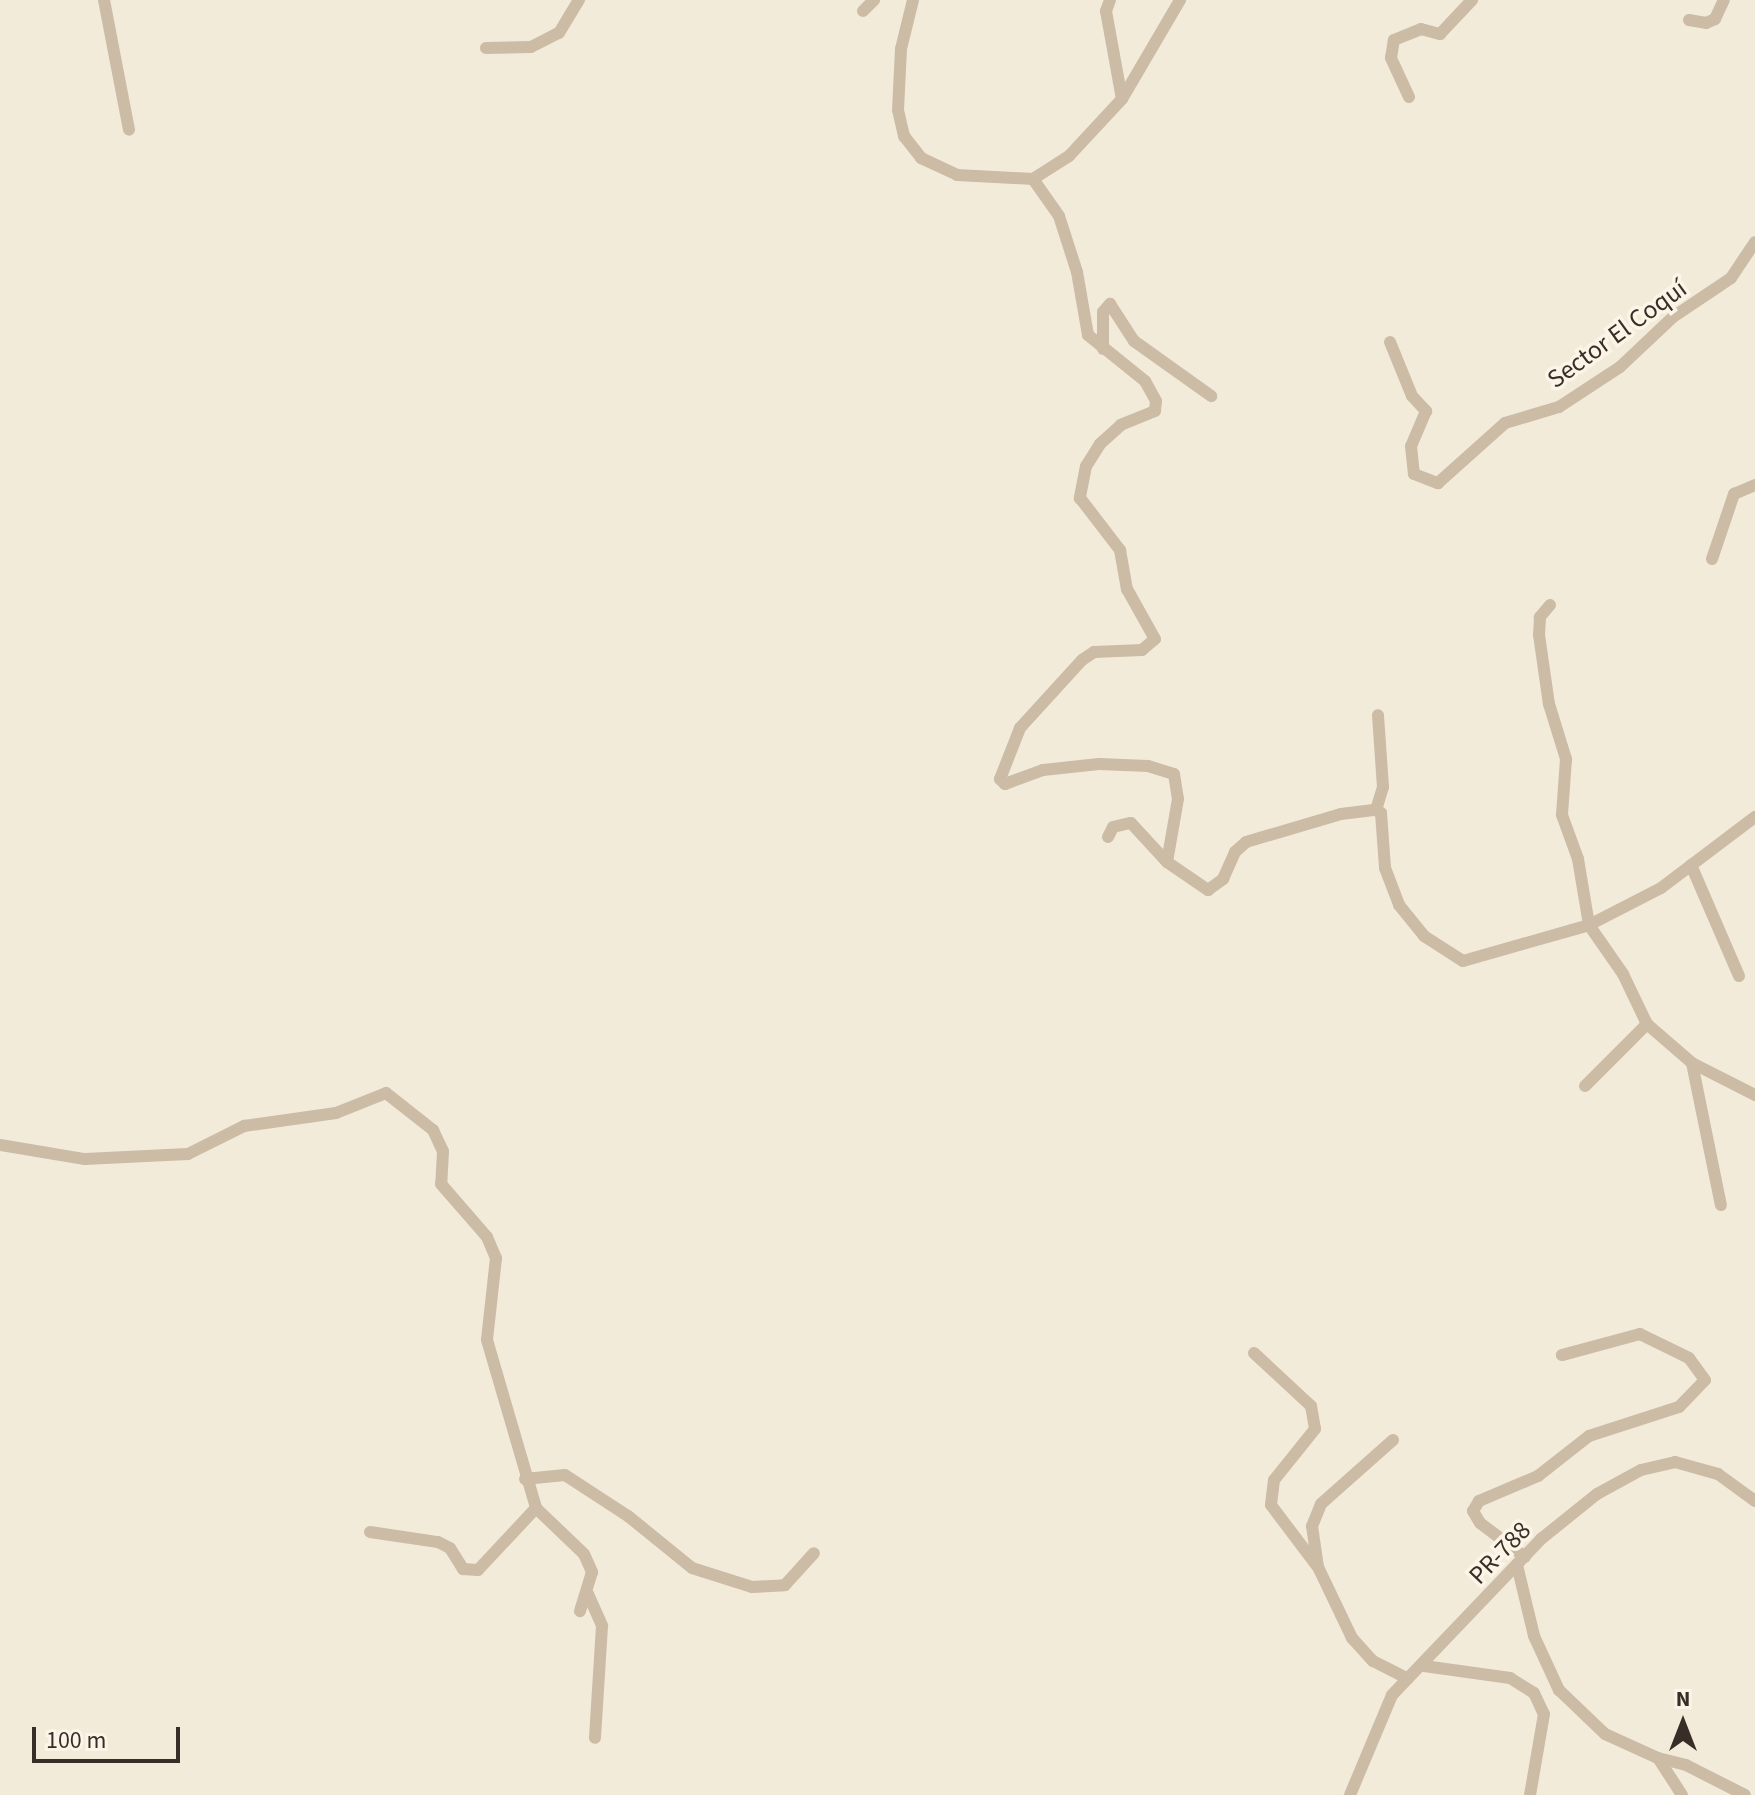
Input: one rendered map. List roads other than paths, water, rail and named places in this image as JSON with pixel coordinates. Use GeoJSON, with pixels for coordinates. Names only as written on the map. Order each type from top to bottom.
{"type":"FeatureCollection","features":[{"type":"Feature","properties":{"kind":"street"},"geometry":{"type":"LineString","coordinates":[[104,0],[129,130]]}},
{"type":"Feature","properties":{"kind":"street"},"geometry":{"type":"LineString","coordinates":[[486,48],[531,47],[559,33],[579,0]]}},
{"type":"Feature","properties":{"kind":"street"},"geometry":{"type":"LineString","coordinates":[[863,11],[874,0]]}},
{"type":"Feature","properties":{"kind":"street"},"geometry":{"type":"LineString","coordinates":[[913,0],[901,49],[898,110],[904,136],[921,158],[957,175],[1033,179],[1069,156],[1122,99],[1180,0]]}},
{"type":"Feature","properties":{"kind":"street"},"geometry":{"type":"LineString","coordinates":[[1110,0],[1106,11],[1122,99]]}},
{"type":"Feature","properties":{"kind":"street"},"geometry":{"type":"LineString","coordinates":[[1409,97],[1391,58],[1394,40],[1421,29],[1440,34],[1472,0]]}},
{"type":"Feature","properties":{"kind":"street"},"geometry":{"type":"LineString","coordinates":[[1689,20],[1706,23],[1715,19],[1724,0]]}},
{"type":"Feature","properties":{"kind":"street"},"geometry":{"type":"LineString","coordinates":[[1033,179],[1059,216],[1077,272],[1088,335],[1145,381],[1156,401],[1155,411],[1121,425],[1100,444],[1086,466],[1080,498],[1120,550],[1127,589],[1155,639],[1142,650],[1094,652],[1082,660],[1020,728],[1000,779],[1005,784],[1043,770],[1099,764],[1148,766],[1174,774],[1178,799],[1167,862]]}},
{"type":"Feature","properties":{"kind":"street","name":"Sector El Coquí"},"geometry":{"type":"LineString","coordinates":[[1390,342],[1412,396],[1426,411],[1411,446],[1414,474],[1438,483],[1505,423],[1559,407],[1620,367],[1673,317],[1731,278],[1755,242]]}},
{"type":"Feature","properties":{"kind":"street"},"geometry":{"type":"LineString","coordinates":[[1103,349],[1103,312],[1110,304],[1134,341],[1211,396]]}},
{"type":"Feature","properties":{"kind":"street"},"geometry":{"type":"LineString","coordinates":[[1712,559],[1734,494],[1755,485]]}},
{"type":"Feature","properties":{"kind":"street"},"geometry":{"type":"LineString","coordinates":[[1550,605],[1540,617],[1539,635],[1549,704],[1566,759],[1562,815],[1578,859],[1589,925],[1623,974],[1647,1024],[1692,1063],[1755,1095]]}},
{"type":"Feature","properties":{"kind":"street"},"geometry":{"type":"LineString","coordinates":[[1376,810],[1383,787],[1378,715]]}},
{"type":"Feature","properties":{"kind":"street"},"geometry":{"type":"LineString","coordinates":[[1108,837],[1113,827],[1131,823],[1167,862],[1208,890],[1223,879],[1235,852],[1246,842],[1341,814],[1376,810],[1381,813],[1385,868],[1399,905],[1424,936],[1463,961],[1589,925],[1661,888],[1755,817]]}},
{"type":"Feature","properties":{"kind":"street"},"geometry":{"type":"LineString","coordinates":[[1691,865],[1739,976]]}},
{"type":"Feature","properties":{"kind":"street"},"geometry":{"type":"LineString","coordinates":[[1585,1086],[1647,1024]]}},
{"type":"Feature","properties":{"kind":"street"},"geometry":{"type":"LineString","coordinates":[[1692,1063],[1721,1205]]}},
{"type":"Feature","properties":{"kind":"street"},"geometry":{"type":"LineString","coordinates":[[0,1145],[85,1159],[188,1154],[244,1126],[336,1113],[386,1093],[433,1130],[443,1151],[441,1184],[487,1237],[496,1258],[487,1340],[525,1479],[536,1508],[584,1554],[592,1572],[588,1594],[580,1611]]}},
{"type":"Feature","properties":{"kind":"street"},"geometry":{"type":"LineString","coordinates":[[1562,1355],[1640,1334],[1689,1358],[1705,1380],[1679,1407],[1589,1436],[1538,1476],[1479,1501],[1473,1511],[1480,1523],[1521,1561],[1534,1636],[1559,1690],[1605,1734],[1658,1758],[1686,1765],[1745,1795]]}},
{"type":"Feature","properties":{"kind":"street"},"geometry":{"type":"LineString","coordinates":[[1254,1353],[1311,1406],[1315,1429],[1274,1480],[1271,1505],[1318,1567],[1352,1638],[1373,1661],[1408,1679]]}},
{"type":"Feature","properties":{"kind":"street"},"geometry":{"type":"LineString","coordinates":[[1318,1567],[1312,1526],[1321,1504],[1393,1440]]}},
{"type":"Feature","properties":{"kind":"street","name":"PR-788"},"geometry":{"type":"LineString","coordinates":[[1350,1795],[1386,1706],[1408,1679],[1424,1666],[1521,1561],[1597,1494],[1641,1470],[1675,1462],[1718,1474],[1755,1501]]}},
{"type":"Feature","properties":{"kind":"street"},"geometry":{"type":"LineString","coordinates":[[525,1479],[565,1475],[692,1568],[752,1587],[785,1585],[814,1553]]}},
{"type":"Feature","properties":{"kind":"street"},"geometry":{"type":"LineString","coordinates":[[370,1532],[438,1542],[450,1548],[463,1569],[478,1570],[536,1508]]}},
{"type":"Feature","properties":{"kind":"street"},"geometry":{"type":"LineString","coordinates":[[588,1594],[602,1626],[595,1738]]}},
{"type":"Feature","properties":{"kind":"street"},"geometry":{"type":"LineString","coordinates":[[1424,1666],[1510,1678],[1534,1693],[1544,1714],[1530,1795]]}},
{"type":"Feature","properties":{"kind":"street"},"geometry":{"type":"LineString","coordinates":[[1658,1758],[1682,1795]]}}]}
